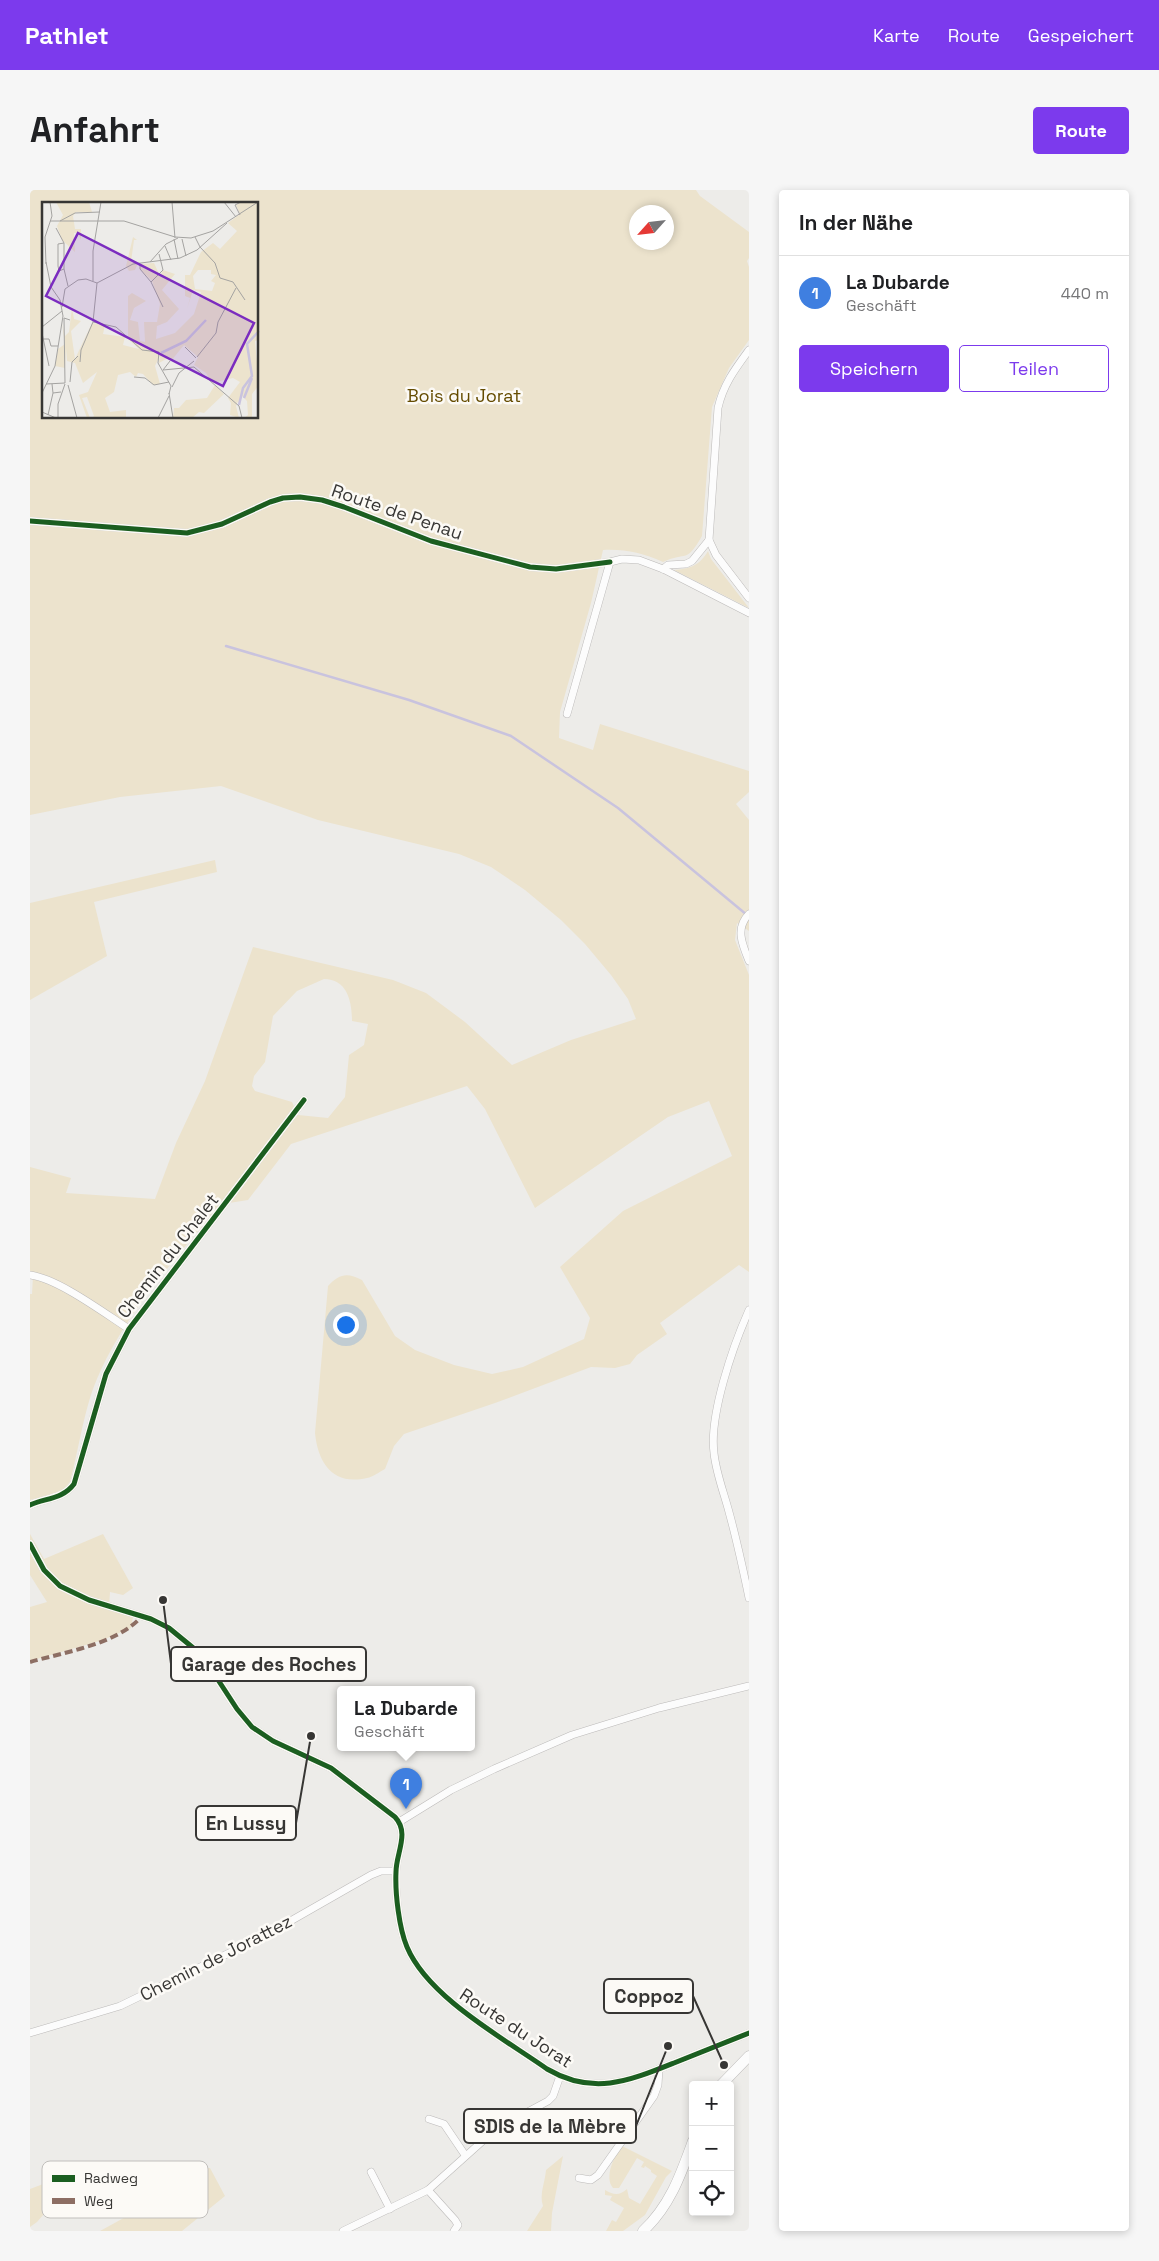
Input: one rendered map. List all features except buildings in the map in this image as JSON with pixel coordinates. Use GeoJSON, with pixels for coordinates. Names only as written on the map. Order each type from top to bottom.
{"type":"FeatureCollection","features":[{"type":"Feature","properties":{"kind":"main road"},"geometry":{"type":"LineString","coordinates":[[725,2081],[749,2056]]}},
{"type":"Feature","properties":{"kind":"main road"},"geometry":{"type":"LineString","coordinates":[[643,2231],[668,2201],[689,2151]]}},
{"type":"Feature","properties":{"kind":"street"},"geometry":{"type":"LineString","coordinates":[[749,350],[728,379],[718,408],[709,540],[716,555],[749,598]]}},
{"type":"Feature","properties":{"kind":"street","name":"Route de Penau"},"geometry":{"type":"LineString","coordinates":[[30,521],[187,533],[222,524],[270,502],[283,498],[300,497],[322,500],[344,507],[431,541],[530,566],[556,569],[622,559],[638,560],[663,569],[749,613]]}},
{"type":"Feature","properties":{"kind":"street"},"geometry":{"type":"LineString","coordinates":[[663,569],[668,565],[686,564],[692,561],[709,540]]}},
{"type":"Feature","properties":{"kind":"street"},"geometry":{"type":"LineString","coordinates":[[567,714],[610,562]]}},
{"type":"Feature","properties":{"kind":"street"},"geometry":{"type":"LineString","coordinates":[[749,914],[741,927],[741,940],[749,960]]}},
{"type":"Feature","properties":{"kind":"street","name":"Chemin du Chalet"},"geometry":{"type":"LineString","coordinates":[[30,1505],[63,1495],[74,1484],[106,1374],[129,1329],[304,1100]]}},
{"type":"Feature","properties":{"kind":"street"},"geometry":{"type":"LineString","coordinates":[[30,1275],[51,1282],[129,1329]]}},
{"type":"Feature","properties":{"kind":"street"},"geometry":{"type":"LineString","coordinates":[[749,1310],[731,1354],[713,1442],[715,1460],[741,1556],[749,1598]]}},
{"type":"Feature","properties":{"kind":"street"},"geometry":{"type":"LineString","coordinates":[[30,1544],[40,1564],[60,1586],[89,1600],[142,1616],[169,1628],[197,1651],[237,1709],[252,1727],[273,1741],[331,1768],[391,1813],[398,1822],[468,1782],[530,1752],[572,1735],[659,1708],[749,1686]]}},
{"type":"Feature","properties":{"kind":"street","name":"Route du Jorat"},"geometry":{"type":"LineString","coordinates":[[398,1822],[402,1841],[396,1870],[404,1938],[416,1964],[426,1979],[439,1992],[560,2076],[581,2082],[608,2084],[626,2081],[749,2033]]}},
{"type":"Feature","properties":{"kind":"street","name":"Chemin de Jorattez"},"geometry":{"type":"LineString","coordinates":[[30,2033],[120,2006],[266,1935],[371,1875],[396,1870]]}},
{"type":"Feature","properties":{"kind":"street"},"geometry":{"type":"LineString","coordinates":[[579,2178],[591,2180],[598,2175],[654,2096],[658,2085],[659,2069]]}},
{"type":"Feature","properties":{"kind":"street"},"geometry":{"type":"LineString","coordinates":[[343,2231],[428,2190],[496,2129],[553,2096],[560,2076]]}},
{"type":"Feature","properties":{"kind":"street"},"geometry":{"type":"LineString","coordinates":[[429,2119],[444,2124],[465,2155]]}},
{"type":"Feature","properties":{"kind":"street"},"geometry":{"type":"LineString","coordinates":[[371,2172],[390,2209]]}},
{"type":"Feature","properties":{"kind":"street"},"geometry":{"type":"LineString","coordinates":[[428,2190],[455,2220],[458,2225],[454,2231]]}},
{"type":"Feature","properties":{"kind":"green space","name":"Bois du Jorat"},"geometry":{"type":"Polygon","coordinates":[[[30,190],[696,190],[700,196],[749,232],[749,258],[747,261],[749,267],[749,340],[729,368],[712,407],[702,536],[689,554],[663,562],[634,552],[603,550],[591,603],[560,712],[559,738],[593,750],[600,724],[749,771],[749,792],[736,804],[749,820],[749,931],[737,923],[735,940],[749,975],[749,1272],[739,1265],[660,1323],[667,1334],[637,1355],[630,1364],[615,1368],[591,1367],[495,1403],[404,1434],[394,1446],[385,1469],[374,1476],[355,1480],[345,1479],[336,1475],[324,1463],[315,1433],[328,1286],[332,1282],[348,1275],[362,1280],[395,1336],[415,1350],[454,1365],[492,1374],[523,1367],[584,1339],[590,1318],[560,1267],[623,1211],[732,1156],[709,1101],[668,1117],[535,1208],[485,1109],[467,1086],[291,1144],[248,1200],[229,1203],[222,1201],[140,1304],[112,1349],[100,1372],[90,1398],[70,1482],[61,1492],[30,1500],[30,1294],[32,1294],[33,1276],[30,1275],[30,1167],[71,1178],[66,1193],[155,1199],[176,1143],[205,1081],[253,947],[393,980],[426,993],[465,1022],[512,1065],[571,1040],[636,1019],[628,999],[585,944],[561,920],[525,890],[491,867],[459,854],[318,820],[221,786],[120,797],[30,815],[30,190]],[[324,979],[297,991],[273,1016],[265,1062],[254,1076],[252,1086],[255,1091],[292,1102],[298,1115],[328,1118],[345,1097],[349,1055],[364,1045],[368,1024],[352,1021],[351,1006],[347,992],[332,980],[324,979]]]}},
{"type":"Feature","properties":{"kind":"green space"},"geometry":{"type":"Polygon","coordinates":[[[708,551],[711,559],[749,608],[674,570],[685,569],[698,563],[708,551]]]}},
{"type":"Feature","properties":{"kind":"green space"},"geometry":{"type":"Polygon","coordinates":[[[215,860],[217,872],[94,902],[107,956],[30,1000],[30,903],[215,860]]]}},
{"type":"Feature","properties":{"kind":"green space"},"geometry":{"type":"Polygon","coordinates":[[[30,1534],[44,1559],[103,1534],[133,1588],[123,1595],[110,1592],[109,1607],[133,1617],[131,1628],[103,1640],[30,1661],[30,1607],[47,1602],[30,1575],[30,1534]]]}},
{"type":"Feature","properties":{"kind":"green space"},"geometry":{"type":"Polygon","coordinates":[[[622,2146],[672,2171],[666,2177],[645,2215],[623,2231],[606,2231],[612,2220],[616,2222],[624,2208],[610,2200],[612,2196],[605,2195],[605,2190],[616,2194],[627,2189],[629,2198],[640,2204],[657,2176],[645,2166],[644,2168],[641,2167],[644,2162],[637,2158],[619,2188],[613,2188],[609,2178],[611,2167],[622,2146]]]}},
{"type":"Feature","properties":{"kind":"green space"},"geometry":{"type":"Polygon","coordinates":[[[563,2156],[552,2213],[551,2231],[527,2231],[543,2206],[542,2193],[546,2170],[563,2156]]]}},
{"type":"Feature","properties":{"kind":"green space"},"geometry":{"type":"Polygon","coordinates":[[[208,2168],[210,2168],[225,2196],[208,2210],[208,2168]]]}},
{"type":"Feature","properties":{"kind":"green space"},"geometry":{"type":"Polygon","coordinates":[[[42,2184],[42,2216],[30,2227],[30,2189],[42,2184]]]}},
{"type":"Feature","properties":{"kind":"green space"},"geometry":{"type":"Polygon","coordinates":[[[124,2218],[198,2218],[182,2231],[100,2231],[124,2218]]]}},
{"type":"Feature","properties":{"kind":"waterway"},"geometry":{"type":"LineString","coordinates":[[226,646],[409,700],[511,736],[618,808],[747,915]]}},
{"type":"Feature","properties":{"kind":"marked path"},"geometry":{"type":"LineString","coordinates":[[30,1662],[90,1646],[105,1640],[132,1626],[142,1616]]}},
{"type":"Feature","properties":{"kind":"cycle path"},"geometry":{"type":"LineString","coordinates":[[30,521],[187,533],[222,524],[270,502],[283,498],[300,497],[322,500],[344,507],[431,541],[530,567],[556,569],[610,562]]}},
{"type":"Feature","properties":{"kind":"cycle path"},"geometry":{"type":"LineString","coordinates":[[30,1505],[65,1493],[74,1484],[106,1374],[129,1329],[304,1100]]}},
{"type":"Feature","properties":{"kind":"cycle path"},"geometry":{"type":"LineString","coordinates":[[30,1544],[44,1570],[60,1586],[89,1600],[151,1619],[169,1628],[197,1651],[237,1709],[252,1727],[273,1741],[331,1768],[395,1817],[399,1823],[402,1836],[396,1872],[396,1890],[400,1920],[407,1947],[417,1965],[432,1983],[468,2015],[489,2030],[547,2069],[580,2082],[596,2084],[626,2080],[658,2070],[749,2033]]}},
{"type":"Feature","properties":{"kind":"place","name":"Garage des Roches"},"geometry":{"type":"Point","coordinates":[163,1600]}},
{"type":"Feature","properties":{"kind":"place","name":"En Lussy"},"geometry":{"type":"Point","coordinates":[311,1736]}},
{"type":"Feature","properties":{"kind":"place","name":"La Dubarde"},"geometry":{"type":"Point","coordinates":[406,1809]}},
{"type":"Feature","properties":{"kind":"place","name":"SDIS de la Mèbre"},"geometry":{"type":"Point","coordinates":[668,2046]}},
{"type":"Feature","properties":{"kind":"place","name":"Coppoz"},"geometry":{"type":"Point","coordinates":[724,2065]}}]}
